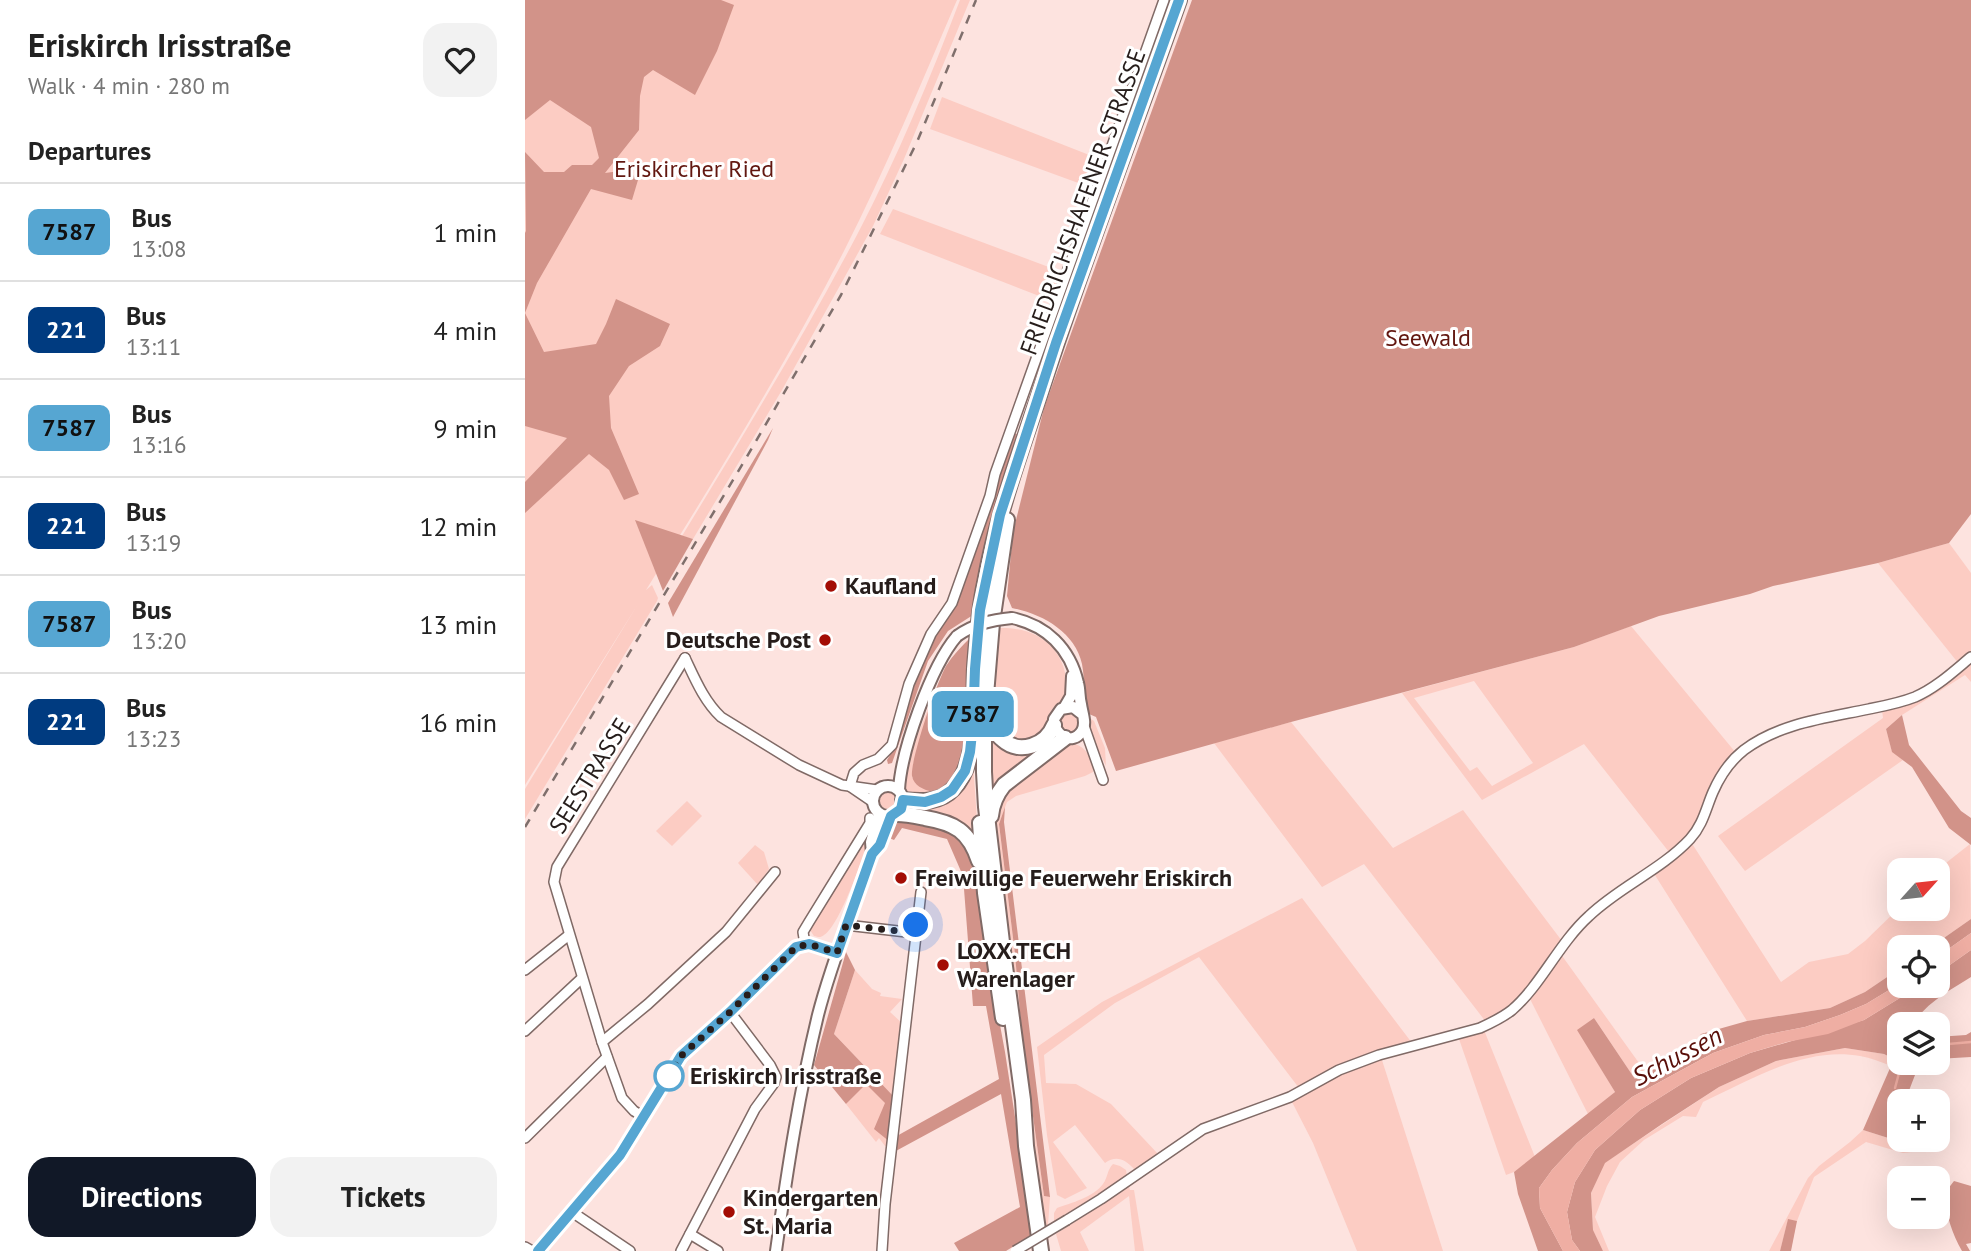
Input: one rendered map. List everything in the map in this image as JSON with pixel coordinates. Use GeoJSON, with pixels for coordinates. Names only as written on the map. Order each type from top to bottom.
{"type":"FeatureCollection","features":[{"type":"Feature","properties":{"kind":"main road","name":"FRIEDRICHSHAFENER STRASSE"},"geometry":{"type":"LineString","coordinates":[[1017,460],[1179,0]]}},
{"type":"Feature","properties":{"kind":"main road"},"geometry":{"type":"LineString","coordinates":[[1017,460],[993,612],[984,719],[984,772],[1004,959],[1023,1100],[1026,1146]]}},
{"type":"Feature","properties":{"kind":"main road"},"geometry":{"type":"LineString","coordinates":[[897,792],[925,802],[952,790],[965,771],[973,724],[976,647],[985,583],[1000,515],[1017,460]]}},
{"type":"Feature","properties":{"kind":"main road"},"geometry":{"type":"LineString","coordinates":[[988,674],[989,717],[1002,740],[1010,745],[1027,747],[1041,742],[1051,733],[1054,725]]}},
{"type":"Feature","properties":{"kind":"main road"},"geometry":{"type":"LineString","coordinates":[[973,724],[985,893],[994,967],[1026,1146],[1041,1251]]}},
{"type":"Feature","properties":{"kind":"main road"},"geometry":{"type":"LineString","coordinates":[[992,846],[991,814],[998,793],[1019,773],[1070,737]]}},
{"type":"Feature","properties":{"kind":"main road"},"geometry":{"type":"LineString","coordinates":[[884,816],[905,814],[938,820],[951,824],[964,833],[976,853],[985,893]]}},
{"type":"Feature","properties":{"kind":"street"},"geometry":{"type":"LineString","coordinates":[[850,786],[854,773],[863,765],[878,759],[892,745],[901,710],[930,634],[952,603],[1164,0]]}},
{"type":"Feature","properties":{"kind":"street"},"geometry":{"type":"LineString","coordinates":[[805,944],[803,932],[870,823],[903,806],[897,792],[899,771],[924,696],[946,648],[957,636],[979,624],[1012,618],[1048,633],[1061,646],[1072,666],[1079,687],[1083,720],[1103,780]]}},
{"type":"Feature","properties":{"kind":"street"},"geometry":{"type":"LineString","coordinates":[[1015,1251],[1101,1199],[1203,1129],[1290,1097],[1356,1063],[1480,1028],[1496,1021],[1524,998],[1565,942],[1589,915],[1690,839],[1701,824],[1719,780],[1742,752],[1764,736],[1796,725],[1893,704],[1916,696],[1941,681],[1971,657]]}},
{"type":"Feature","properties":{"kind":"street","name":"SEESTRASSE"},"geometry":{"type":"LineString","coordinates":[[644,1117],[624,1103],[601,1042],[554,882],[557,867],[685,658],[702,693],[721,717],[799,765],[842,785],[877,790]]}},
{"type":"Feature","properties":{"kind":"street"},"geometry":{"type":"LineString","coordinates":[[1072,666],[1071,696],[1055,716],[1054,725],[1058,733],[1092,750]]}},
{"type":"Feature","properties":{"kind":"street"},"geometry":{"type":"LineString","coordinates":[[1063,708],[1076,708],[1083,720],[1080,734],[1070,737]]}},
{"type":"Feature","properties":{"kind":"street","name":"SEESTRASSE"},"geometry":{"type":"LineString","coordinates":[[850,786],[873,802]]}},
{"type":"Feature","properties":{"kind":"street"},"geometry":{"type":"LineString","coordinates":[[884,816],[874,808],[877,790],[883,787],[897,792]]}},
{"type":"Feature","properties":{"kind":"street"},"geometry":{"type":"LineString","coordinates":[[776,1251],[802,1084],[819,1014],[846,925],[872,854],[871,842],[884,816]]}},
{"type":"Feature","properties":{"kind":"street"},"geometry":{"type":"LineString","coordinates":[[601,1042],[648,1004],[726,932],[775,872]]}},
{"type":"Feature","properties":{"kind":"street"},"geometry":{"type":"LineString","coordinates":[[882,1251],[921,892]]}},
{"type":"Feature","properties":{"kind":"street"},"geometry":{"type":"LineString","coordinates":[[846,925],[915,933]]}},
{"type":"Feature","properties":{"kind":"street"},"geometry":{"type":"LineString","coordinates":[[525,970],[569,935]]}},
{"type":"Feature","properties":{"kind":"street"},"geometry":{"type":"LineString","coordinates":[[538,1251],[620,1155],[681,1056],[791,951],[805,944],[837,953]]}},
{"type":"Feature","properties":{"kind":"street"},"geometry":{"type":"LineString","coordinates":[[525,1031],[582,978]]}},
{"type":"Feature","properties":{"kind":"street"},"geometry":{"type":"LineString","coordinates":[[681,1251],[755,1110],[775,1083],[776,1077],[770,1065],[730,1012]]}},
{"type":"Feature","properties":{"kind":"street"},"geometry":{"type":"LineString","coordinates":[[525,1138],[607,1057]]}},
{"type":"Feature","properties":{"kind":"street"},"geometry":{"type":"LineString","coordinates":[[572,1212],[630,1251]]}},
{"type":"Feature","properties":{"kind":"street"},"geometry":{"type":"LineString","coordinates":[[690,1234],[717,1251]]}},
{"type":"Feature","properties":{"kind":"street"},"geometry":{"type":"LineString","coordinates":[[525,1247],[532,1251]]}},
{"type":"Feature","properties":{"kind":"green space","name":"Eriskircher Ried"},"geometry":{"type":"Polygon","coordinates":[[[525,0],[957,0],[844,251],[773,380],[646,590],[652,585],[657,601],[525,819],[525,789],[638,604],[525,785],[525,0]]]}},
{"type":"Feature","properties":{"kind":"green space"},"geometry":{"type":"Polygon","coordinates":[[[525,0],[721,0],[734,5],[717,51],[695,95],[653,70],[644,77],[640,96],[639,130],[605,173],[628,170],[638,180],[632,200],[591,189],[537,283],[525,313],[525,152],[544,172],[564,172],[572,165],[592,165],[599,158],[591,127],[550,100],[525,120],[525,0]]]}},
{"type":"Feature","properties":{"kind":"green space"},"geometry":{"type":"Polygon","coordinates":[[[960,0],[970,0],[873,226],[782,390],[693,539],[682,536],[795,348],[858,233],[912,118],[960,0]]]}},
{"type":"Feature","properties":{"kind":"green space","name":"Seewald"},"geometry":{"type":"Polygon","coordinates":[[[1192,0],[1971,0],[1971,514],[1949,543],[1659,616],[1574,647],[1116,771],[1096,717],[1089,714],[1082,664],[1072,643],[1056,626],[1035,615],[1012,608],[1007,596],[1013,532],[1044,408],[1192,0]]]}},
{"type":"Feature","properties":{"kind":"green space"},"geometry":{"type":"Polygon","coordinates":[[[942,97],[1102,160],[1092,188],[930,129],[942,97]]]}},
{"type":"Feature","properties":{"kind":"green space"},"geometry":{"type":"Polygon","coordinates":[[[893,209],[1062,272],[1052,301],[880,234],[893,209]]]}},
{"type":"Feature","properties":{"kind":"green space"},"geometry":{"type":"Polygon","coordinates":[[[616,299],[670,324],[660,346],[629,366],[609,396],[611,428],[639,494],[624,500],[609,470],[589,454],[525,513],[525,482],[567,438],[525,426],[525,313],[544,352],[596,344],[616,299]]]}},
{"type":"Feature","properties":{"kind":"green space"},"geometry":{"type":"Polygon","coordinates":[[[773,428],[768,440],[673,617],[668,603],[773,428]]]}},
{"type":"Feature","properties":{"kind":"green space"},"geometry":{"type":"Polygon","coordinates":[[[1012,433],[1017,434],[984,546],[973,615],[948,631],[928,661],[892,763],[888,764],[887,760],[897,744],[903,713],[931,643],[959,594],[992,506],[1012,433]]]}},
{"type":"Feature","properties":{"kind":"green space"},"geometry":{"type":"Polygon","coordinates":[[[635,520],[693,539],[663,591],[635,520]]]}},
{"type":"Feature","properties":{"kind":"green space"},"geometry":{"type":"Polygon","coordinates":[[[1949,543],[1971,573],[1971,654],[1959,664],[1878,563],[1949,543]]]}},
{"type":"Feature","properties":{"kind":"green space"},"geometry":{"type":"Polygon","coordinates":[[[1631,626],[1736,753],[1699,819],[1669,852],[1584,744],[1482,800],[1402,693],[1574,647],[1631,626]],[[1474,681],[1414,698],[1470,771],[1477,767],[1492,786],[1533,763],[1474,681]]]}},
{"type":"Feature","properties":{"kind":"green space"},"geometry":{"type":"Polygon","coordinates":[[[999,628],[1028,632],[1039,637],[1057,654],[1066,679],[1067,695],[1051,710],[1041,736],[1019,743],[1006,738],[992,711],[999,628]]]}},
{"type":"Feature","properties":{"kind":"green space"},"geometry":{"type":"Polygon","coordinates":[[[971,637],[969,708],[962,763],[952,779],[932,792],[919,787],[913,779],[915,754],[946,666],[971,637]]]}},
{"type":"Feature","properties":{"kind":"green space"},"geometry":{"type":"Polygon","coordinates":[[[1971,661],[1971,682],[1965,675],[1902,715],[1886,729],[1892,751],[1903,760],[1745,871],[1718,836],[1883,718],[1882,710],[1905,705],[1971,661]]]}},
{"type":"Feature","properties":{"kind":"green space"},"geometry":{"type":"Polygon","coordinates":[[[934,693],[913,765],[912,778],[964,769],[935,797],[910,796],[904,788],[905,768],[934,693]]]}},
{"type":"Feature","properties":{"kind":"green space"},"geometry":{"type":"Polygon","coordinates":[[[1065,714],[1073,714],[1078,723],[1076,730],[1065,732],[1060,727],[1060,719],[1065,714]]]}},
{"type":"Feature","properties":{"kind":"green space"},"geometry":{"type":"Polygon","coordinates":[[[1902,715],[1909,745],[1961,811],[1971,818],[1971,845],[1949,828],[1912,767],[1892,752],[1886,729],[1902,715]]]}},
{"type":"Feature","properties":{"kind":"green space"},"geometry":{"type":"Polygon","coordinates":[[[1088,717],[1094,721],[1105,748],[1106,766],[1089,731],[1088,717]]]}},
{"type":"Feature","properties":{"kind":"green space"},"geometry":{"type":"Polygon","coordinates":[[[1291,722],[1393,848],[1463,810],[1562,941],[1511,1007],[1486,1022],[1364,864],[1322,887],[1214,743],[1291,722]]]}},
{"type":"Feature","properties":{"kind":"green space"},"geometry":{"type":"Polygon","coordinates":[[[987,726],[1003,746],[1050,739],[991,798],[987,726]]]}},
{"type":"Feature","properties":{"kind":"green space"},"geometry":{"type":"Polygon","coordinates":[[[1071,743],[1080,746],[1087,753],[1093,772],[1016,796],[1007,802],[999,824],[1022,1036],[1044,1196],[1050,1197],[1048,1225],[1045,1227],[994,817],[1006,788],[1059,745],[1071,743]]]}},
{"type":"Feature","properties":{"kind":"green space"},"geometry":{"type":"Polygon","coordinates":[[[973,763],[979,849],[911,810],[912,807],[922,807],[973,763]]]}},
{"type":"Feature","properties":{"kind":"green space"},"geometry":{"type":"Polygon","coordinates":[[[888,791],[894,794],[897,800],[894,806],[888,809],[882,806],[879,800],[882,794],[888,791]]]}},
{"type":"Feature","properties":{"kind":"green space"},"geometry":{"type":"Polygon","coordinates":[[[687,801],[702,816],[672,846],[656,831],[687,801]]]}},
{"type":"Feature","properties":{"kind":"green space"},"geometry":{"type":"Polygon","coordinates":[[[1005,807],[1004,822],[1050,1197],[1044,1196],[1022,1036],[999,824],[1005,807]]]}},
{"type":"Feature","properties":{"kind":"green space"},"geometry":{"type":"Polygon","coordinates":[[[905,817],[958,832],[975,859],[1033,1234],[1006,1251],[959,1251],[954,1243],[1020,1207],[1001,1094],[894,1152],[895,1137],[999,1079],[986,1006],[973,1006],[963,876],[947,839],[902,828],[894,840],[887,837],[892,822],[905,817]]]}},
{"type":"Feature","properties":{"kind":"green space"},"geometry":{"type":"Polygon","coordinates":[[[871,829],[873,830],[838,917],[824,935],[814,936],[810,925],[871,829]]]}},
{"type":"Feature","properties":{"kind":"green space"},"geometry":{"type":"Polygon","coordinates":[[[1691,842],[1781,982],[1809,962],[1848,954],[1887,920],[1950,921],[1950,860],[1970,844],[1971,919],[1948,935],[1887,935],[1887,977],[1865,992],[1830,1008],[1747,1021],[1653,872],[1691,842]]]}},
{"type":"Feature","properties":{"kind":"green space"},"geometry":{"type":"Polygon","coordinates":[[[755,845],[764,852],[769,869],[758,885],[738,863],[755,845]]]}},
{"type":"Feature","properties":{"kind":"green space"},"geometry":{"type":"Polygon","coordinates":[[[1302,898],[1412,1043],[1299,1088],[1199,957],[1115,1003],[1044,1055],[1046,1083],[1076,1084],[1111,1104],[1159,1155],[1137,1169],[1120,1159],[1105,1163],[1075,1125],[1053,1142],[1087,1188],[1065,1199],[1057,1195],[1037,1047],[1102,1002],[1302,898]]]}},
{"type":"Feature","properties":{"kind":"green space"},"geometry":{"type":"Polygon","coordinates":[[[1971,919],[1971,933],[1950,948],[1948,935],[1971,919]]]}},
{"type":"Feature","properties":{"kind":"green space"},"geometry":{"type":"Polygon","coordinates":[[[1971,950],[1971,977],[1950,990],[1950,965],[1971,950]]]}},
{"type":"Feature","properties":{"kind":"green space"},"geometry":{"type":"Polygon","coordinates":[[[846,952],[855,970],[834,1034],[896,1099],[890,1142],[874,1129],[885,1103],[866,1084],[846,1104],[814,1065],[846,952]]]}},
{"type":"Feature","properties":{"kind":"green space"},"geometry":{"type":"Polygon","coordinates":[[[1560,953],[1644,1070],[1635,1079],[1594,1018],[1578,1030],[1615,1092],[1588,1114],[1529,997],[1560,953]]]}},
{"type":"Feature","properties":{"kind":"green space"},"geometry":{"type":"Polygon","coordinates":[[[855,970],[872,989],[881,993],[880,996],[902,999],[890,1012],[904,1025],[896,1099],[834,1034],[855,970]]]}},
{"type":"Feature","properties":{"kind":"green space"},"geometry":{"type":"Polygon","coordinates":[[[1887,977],[1887,991],[1866,1004],[1805,1027],[1764,1035],[1713,1053],[1632,1097],[1577,1143],[1539,1188],[1540,1208],[1563,1251],[1538,1251],[1518,1194],[1514,1172],[1615,1092],[1577,1030],[1594,1018],[1635,1079],[1644,1072],[1662,1068],[1677,1060],[1691,1048],[1701,1034],[1747,1021],[1830,1008],[1865,992],[1887,977]]]}},
{"type":"Feature","properties":{"kind":"green space"},"geometry":{"type":"Polygon","coordinates":[[[1900,998],[1939,998],[1922,1012],[1887,1012],[1887,1056],[1845,1048],[1776,1061],[1719,1087],[1605,1163],[1591,1193],[1593,1230],[1603,1251],[1580,1251],[1572,1240],[1567,1212],[1575,1182],[1595,1150],[1640,1110],[1691,1078],[1750,1053],[1864,1020],[1900,998]]]}},
{"type":"Feature","properties":{"kind":"green space"},"geometry":{"type":"Polygon","coordinates":[[[1484,1030],[1535,1157],[1506,1175],[1458,1036],[1484,1030]]]}},
{"type":"Feature","properties":{"kind":"green space"},"geometry":{"type":"Polygon","coordinates":[[[1971,1032],[1971,1057],[1950,1058],[1950,1036],[1971,1032]]]}},
{"type":"Feature","properties":{"kind":"green space"},"geometry":{"type":"Polygon","coordinates":[[[1845,1048],[1887,1056],[1887,1064],[1864,1057],[1839,1054],[1799,1060],[1759,1075],[1703,1102],[1696,1117],[1683,1116],[1644,1140],[1620,1162],[1595,1217],[1609,1251],[1603,1251],[1593,1231],[1591,1193],[1604,1163],[1719,1087],[1776,1061],[1845,1048]]]}},
{"type":"Feature","properties":{"kind":"green space"},"geometry":{"type":"Polygon","coordinates":[[[1381,1057],[1443,1251],[1357,1251],[1313,1143],[1291,1100],[1343,1072],[1381,1057]]]}},
{"type":"Feature","properties":{"kind":"green space"},"geometry":{"type":"Polygon","coordinates":[[[1887,1075],[1915,1075],[1910,1089],[1887,1089],[1887,1138],[1863,1130],[1887,1075]]]}},
{"type":"Feature","properties":{"kind":"green space"},"geometry":{"type":"Polygon","coordinates":[[[866,1083],[886,1103],[889,1146],[885,1146],[879,1138],[876,1142],[846,1104],[866,1083]]]}},
{"type":"Feature","properties":{"kind":"green space"},"geometry":{"type":"Polygon","coordinates":[[[1863,1130],[1887,1138],[1887,1148],[1866,1142],[1814,1177],[1797,1221],[1788,1220],[1780,1251],[1769,1251],[1808,1178],[1863,1130]]]}},
{"type":"Feature","properties":{"kind":"green space"},"geometry":{"type":"Polygon","coordinates":[[[1113,1164],[1126,1170],[1127,1176],[1054,1222],[1057,1208],[1082,1199],[1099,1189],[1113,1164]]]}},
{"type":"Feature","properties":{"kind":"green space"},"geometry":{"type":"Polygon","coordinates":[[[1954,1181],[1971,1186],[1971,1243],[1966,1244],[1970,1251],[1962,1251],[1950,1222],[1950,1186],[1954,1181]]]}},
{"type":"Feature","properties":{"kind":"green space"},"geometry":{"type":"Polygon","coordinates":[[[1129,1186],[1130,1190],[1134,1190],[1144,1251],[1135,1251],[1129,1196],[1080,1232],[1089,1251],[1061,1251],[1056,1234],[1129,1186]]]}},
{"type":"Feature","properties":{"kind":"green space"},"geometry":{"type":"Polygon","coordinates":[[[1788,1219],[1797,1221],[1791,1251],[1780,1251],[1788,1219]]]}},
{"type":"Feature","properties":{"kind":"shaded area"},"geometry":{"type":"Polygon","coordinates":[[[1971,933],[1971,950],[1950,965],[1950,948],[1971,933]]]}},
{"type":"Feature","properties":{"kind":"shaded area"},"geometry":{"type":"Polygon","coordinates":[[[1887,991],[1887,998],[1900,998],[1864,1020],[1828,1034],[1750,1053],[1691,1078],[1640,1110],[1595,1150],[1575,1182],[1567,1212],[1572,1240],[1580,1251],[1563,1251],[1540,1208],[1539,1188],[1577,1143],[1632,1097],[1713,1053],[1764,1035],[1805,1027],[1866,1004],[1887,991]]]}},
{"type":"Feature","properties":{"kind":"waterway"},"geometry":{"type":"LineString","coordinates":[[1950,1044],[1971,1042]]}},
{"type":"Feature","properties":{"kind":"waterway"},"geometry":{"type":"LineString","coordinates":[[1895,1088],[1898,1075]]}},
{"type":"Feature","properties":{"kind":"railway"},"geometry":{"type":"LineString","coordinates":[[525,827],[841,295],[917,142],[976,0]]}},
{"type":"Feature","properties":{"kind":"bus line","name":"7587"},"geometry":{"type":"LineString","coordinates":[[538,1251],[620,1155],[681,1056],[796,947],[809,944],[837,953],[872,854],[880,845],[891,816],[897,814],[903,806],[903,800],[934,800],[952,790],[961,779],[970,752],[980,610],[1000,515],[1056,343],[1179,0]]}},
{"type":"Feature","properties":{"kind":"place","name":"Kaufland"},"geometry":{"type":"Point","coordinates":[831,586]}},
{"type":"Feature","properties":{"kind":"place","name":"Deutsche Post"},"geometry":{"type":"Point","coordinates":[825,640]}},
{"type":"Feature","properties":{"kind":"place","name":"Freiwillige Feuerwehr Eriskirch"},"geometry":{"type":"Point","coordinates":[901,878]}},
{"type":"Feature","properties":{"kind":"place","name":"LOXX.TECH Warenlager"},"geometry":{"type":"Point","coordinates":[943,965]}},
{"type":"Feature","properties":{"kind":"place","name":"Eriskirch Irisstraße"},"geometry":{"type":"Point","coordinates":[669,1076]}},
{"type":"Feature","properties":{"kind":"place","name":"Kindergarten St. Maria"},"geometry":{"type":"Point","coordinates":[729,1212]}},
{"type":"Feature","properties":{"kind":"route"},"geometry":{"type":"LineString","coordinates":[[669,1076],[681,1056],[796,947],[809,944],[837,953],[846,925],[915,933],[916,925]]}},
{"type":"Feature","properties":{"kind":"water label","name":"Schussen"},"geometry":{"type":"Point","coordinates":[1677,1056]}}]}
